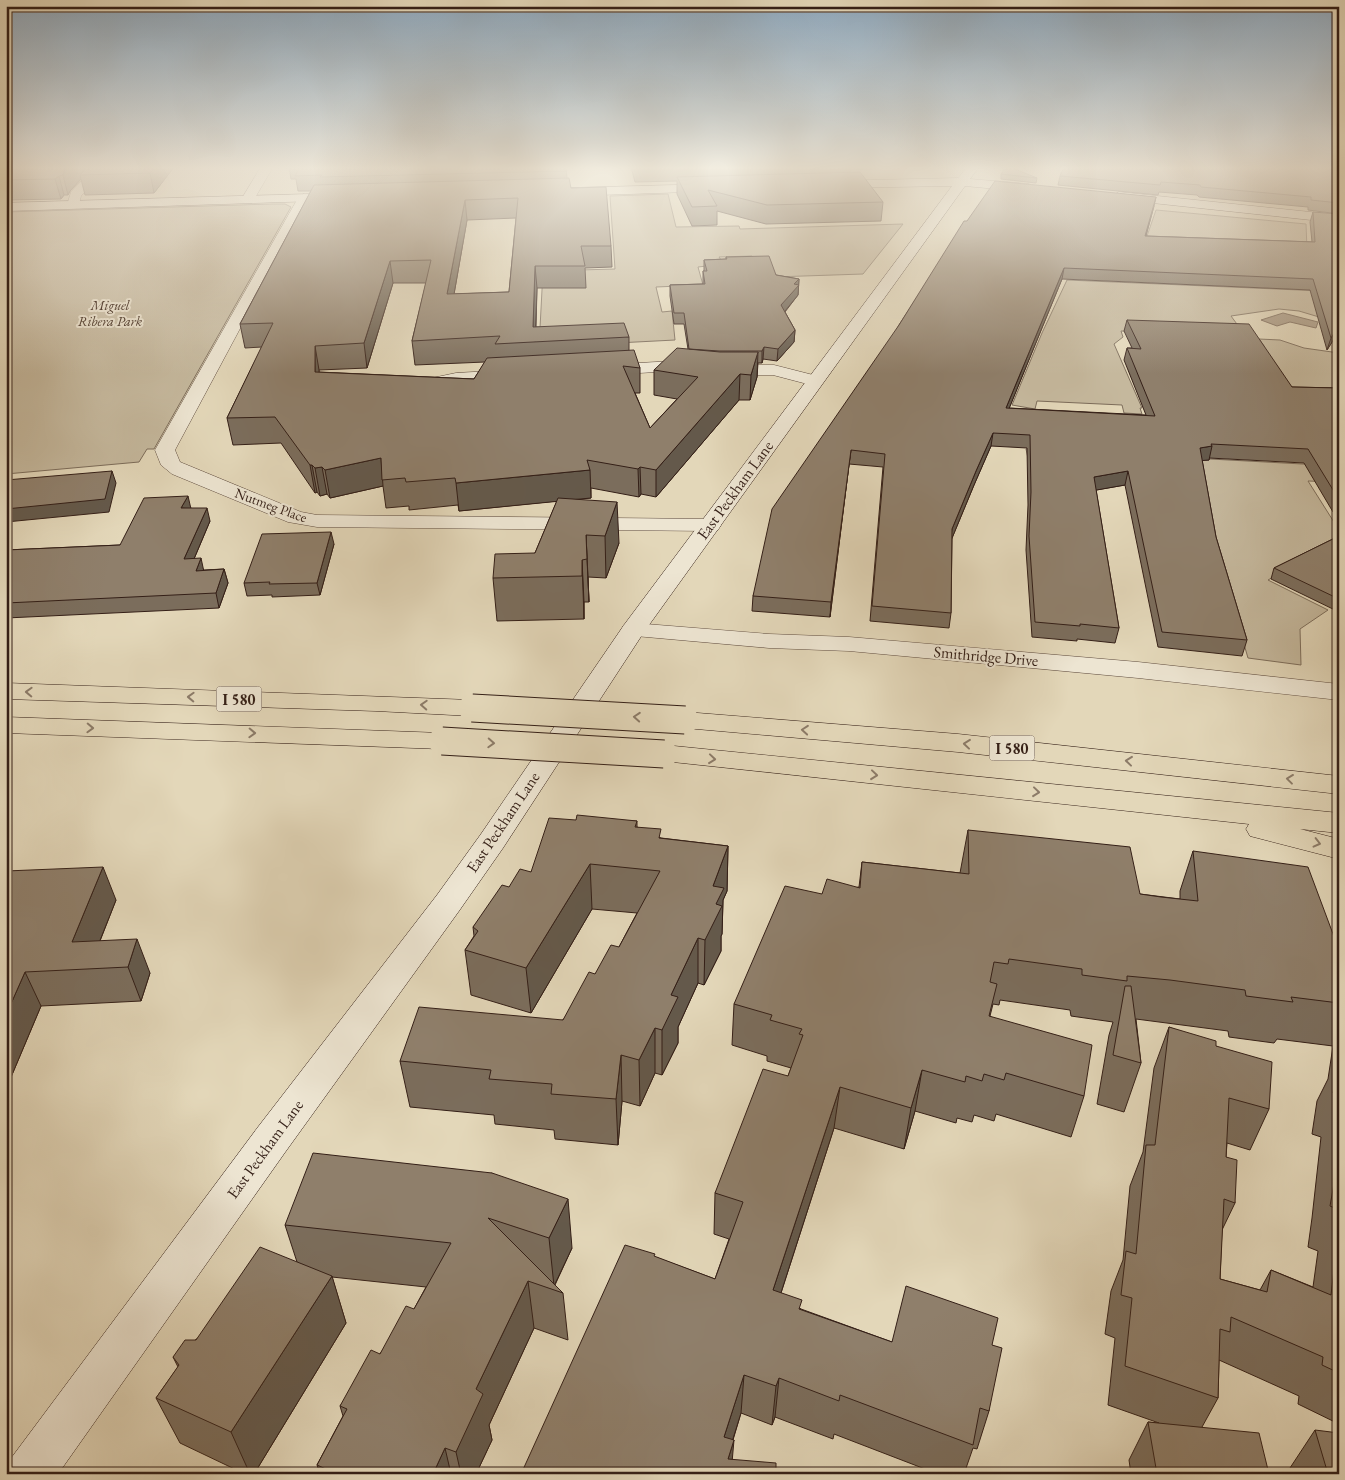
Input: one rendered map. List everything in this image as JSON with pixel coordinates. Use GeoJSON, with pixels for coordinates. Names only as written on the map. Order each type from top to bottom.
{"type":"FeatureCollection","features":[{"type":"Feature","properties":{"kind":"highway","name":"I 580"},"geometry":{"type":"LineString","coordinates":[[6,691],[472,708],[685,720],[958,743],[1339,784]]}},
{"type":"Feature","properties":{"kind":"highway","name":"I 580"},"geometry":{"type":"LineString","coordinates":[[6,725],[442,741],[664,754],[1339,823]]}},
{"type":"Feature","properties":{"kind":"highway"},"geometry":{"type":"LineString","coordinates":[[1168,805],[1339,849]]}},
{"type":"Feature","properties":{"kind":"street","name":"Nutmeg Place"},"geometry":{"type":"LineString","coordinates":[[283,236],[165,450],[171,465],[179,470],[296,517],[317,521],[710,525]]}},
{"type":"Feature","properties":{"kind":"street","name":"East Peckham Lane"},"geometry":{"type":"LineString","coordinates":[[29,1474],[272,1139],[448,903],[492,841],[633,630],[923,236]]}},
{"type":"Feature","properties":{"kind":"street"},"geometry":{"type":"LineString","coordinates":[[586,371],[691,366],[720,370],[774,370],[815,381]]}},
{"type":"Feature","properties":{"kind":"street"},"geometry":{"type":"LineString","coordinates":[[411,387],[471,377],[526,375]]}},
{"type":"Feature","properties":{"kind":"street","name":"Smithridge Drive"},"geometry":{"type":"LineString","coordinates":[[633,630],[769,641],[849,644],[1147,671],[1339,692]]}},
{"type":"Feature","properties":{"kind":"green space","name":"Miguel Ribera Park"},"geometry":{"type":"Polygon","coordinates":[[[6,236],[275,236],[154,449],[147,449],[139,462],[6,474],[6,236]]]}},
{"type":"Feature","properties":{"kind":"green space"},"geometry":{"type":"Polygon","coordinates":[[[613,236],[893,236],[863,274],[774,277],[758,265],[752,256],[719,257],[724,264],[698,267],[703,285],[656,287],[662,312],[672,311],[675,340],[539,347],[543,271],[615,269],[613,236]]]}},
{"type":"Feature","properties":{"kind":"green space"},"geometry":{"type":"Polygon","coordinates":[[[1147,236],[1306,236],[1307,250],[1146,239],[1147,236]]]}},
{"type":"Feature","properties":{"kind":"green space"},"geometry":{"type":"Polygon","coordinates":[[[1067,280],[1322,291],[1339,323],[1299,311],[1279,309],[1231,316],[1245,335],[1121,331],[1123,337],[1114,344],[1142,408],[1140,408],[1142,414],[1124,413],[1122,405],[1037,401],[1035,409],[1012,405],[1042,333],[1067,280]]]}},
{"type":"Feature","properties":{"kind":"green space"},"geometry":{"type":"Polygon","coordinates":[[[1259,339],[1280,340],[1304,348],[1339,353],[1339,398],[1290,398],[1261,351],[1264,346],[1259,339]]]}},
{"type":"Feature","properties":{"kind":"green space"},"geometry":{"type":"Polygon","coordinates":[[[1026,449],[1339,466],[1339,482],[1308,481],[1339,530],[1339,541],[1268,580],[1328,610],[1300,629],[1301,665],[1248,658],[1217,551],[1204,477],[1029,463],[1026,449]]]}},
{"type":"Feature","properties":{"kind":"shaded area"},"geometry":{"type":"Polygon","coordinates":[[[1283,313],[1318,322],[1316,328],[1290,322],[1277,326],[1261,320],[1283,313]]]}},
{"type":"Feature","properties":{"kind":"building"},"geometry":{"type":"Polygon","coordinates":[[[287,236],[458,236],[447,294],[509,292],[514,236],[610,236],[611,246],[581,246],[585,266],[535,266],[533,327],[624,323],[629,337],[495,344],[500,336],[412,341],[431,260],[390,261],[364,343],[315,346],[315,372],[474,379],[487,358],[634,350],[640,368],[623,366],[650,428],[698,377],[654,370],[677,348],[720,352],[758,352],[751,375],[740,374],[656,470],[640,467],[638,469],[587,460],[590,470],[456,483],[455,478],[406,482],[405,478],[382,480],[381,458],[325,470],[322,467],[315,468],[310,465],[275,417],[227,418],[273,323],[240,324],[287,236]]]}},
{"type":"Feature","properties":{"kind":"building"},"geometry":{"type":"Polygon","coordinates":[[[955,236],[1147,236],[1315,242],[1315,236],[1339,236],[1339,325],[1331,338],[1313,279],[1064,268],[1006,408],[1155,416],[1127,348],[1141,349],[1127,320],[1249,324],[1292,387],[1339,388],[1339,499],[1308,449],[1211,444],[1212,446],[1200,448],[1216,537],[1247,640],[1162,632],[1128,471],[1094,477],[1119,628],[1035,622],[1029,536],[1031,492],[1030,435],[993,433],[952,529],[951,613],[872,606],[885,454],[851,450],[831,602],[753,596],[772,509],[899,325],[955,236]]]}},
{"type":"Feature","properties":{"kind":"building"},"geometry":{"type":"Polygon","coordinates":[[[769,256],[776,275],[799,279],[794,284],[799,285],[781,305],[795,330],[778,349],[764,347],[762,351],[719,351],[689,349],[684,313],[674,313],[670,285],[705,284],[703,271],[707,271],[704,260],[727,259],[726,257],[769,256]]]}},
{"type":"Feature","properties":{"kind":"building"},"geometry":{"type":"Polygon","coordinates":[[[112,471],[105,499],[6,509],[6,480],[112,471]]]}},
{"type":"Feature","properties":{"kind":"building"},"geometry":{"type":"Polygon","coordinates":[[[188,496],[181,508],[207,508],[184,559],[201,558],[196,571],[224,569],[216,593],[6,603],[6,550],[120,545],[144,498],[188,496]]]}},
{"type":"Feature","properties":{"kind":"building"},"geometry":{"type":"Polygon","coordinates":[[[558,498],[617,502],[605,536],[586,535],[587,559],[582,560],[582,576],[493,578],[495,554],[535,553],[558,498]]]}},
{"type":"Feature","properties":{"kind":"building"},"geometry":{"type":"Polygon","coordinates":[[[331,532],[317,583],[244,583],[262,534],[331,532]]]}},
{"type":"Feature","properties":{"kind":"building"},"geometry":{"type":"Polygon","coordinates":[[[1339,536],[1339,599],[1274,568],[1339,536]]]}},
{"type":"Feature","properties":{"kind":"building"},"geometry":{"type":"Polygon","coordinates":[[[577,815],[637,821],[635,827],[661,829],[659,838],[728,846],[713,886],[724,888],[716,904],[722,906],[705,940],[698,938],[671,995],[678,997],[662,1030],[655,1028],[639,1060],[621,1055],[616,1099],[551,1094],[552,1084],[489,1079],[491,1070],[400,1061],[419,1007],[563,1020],[589,972],[595,974],[611,945],[619,947],[660,871],[590,864],[526,968],[465,950],[478,931],[473,927],[502,885],[509,887],[520,869],[531,872],[549,818],[576,820],[577,815]]]}},
{"type":"Feature","properties":{"kind":"building"},"geometry":{"type":"Polygon","coordinates":[[[968,830],[1130,847],[1140,894],[1161,897],[1198,901],[1193,851],[1308,867],[1339,950],[1339,1003],[1291,997],[1293,1002],[1246,996],[1245,990],[1170,980],[1127,976],[1127,981],[1082,975],[1082,969],[1009,959],[1008,964],[994,962],[990,982],[997,984],[989,1016],[1092,1045],[1084,1096],[1006,1073],[1004,1080],[984,1074],[982,1081],[966,1076],[965,1082],[922,1070],[911,1108],[840,1087],[773,1290],[802,1300],[799,1309],[892,1342],[906,1286],[998,1318],[992,1345],[1002,1348],[989,1411],[980,1408],[973,1445],[840,1395],[839,1401],[779,1378],[776,1386],[744,1375],[724,1437],[734,1440],[728,1459],[776,1463],[776,1474],[521,1474],[625,1245],[655,1254],[654,1256],[715,1279],[743,1202],[715,1193],[763,1069],[788,1076],[803,1035],[799,1034],[802,1029],[770,1020],[772,1015],[734,1004],[785,886],[822,894],[827,879],[860,888],[862,862],[969,874],[968,830]]]}},
{"type":"Feature","properties":{"kind":"building"},"geometry":{"type":"Polygon","coordinates":[[[103,867],[72,942],[137,939],[128,967],[25,972],[6,1015],[6,871],[103,867]]]}},
{"type":"Feature","properties":{"kind":"building"},"geometry":{"type":"Polygon","coordinates":[[[1125,986],[1131,986],[1141,1063],[1113,1055],[1125,986]]]}},
{"type":"Feature","properties":{"kind":"building"},"geometry":{"type":"Polygon","coordinates":[[[1169,1027],[1216,1041],[1216,1046],[1272,1062],[1269,1109],[1229,1098],[1226,1157],[1237,1160],[1235,1203],[1224,1199],[1220,1279],[1267,1292],[1271,1270],[1331,1295],[1339,1227],[1339,1373],[1322,1365],[1323,1357],[1231,1317],[1230,1332],[1220,1329],[1218,1398],[1125,1366],[1132,1298],[1121,1295],[1126,1251],[1136,1254],[1146,1145],[1155,1145],[1169,1027]]]}},
{"type":"Feature","properties":{"kind":"building"},"geometry":{"type":"Polygon","coordinates":[[[1339,1060],[1339,1095],[1333,1093],[1339,1060]]]}},
{"type":"Feature","properties":{"kind":"building"},"geometry":{"type":"Polygon","coordinates":[[[1339,1132],[1339,1210],[1330,1206],[1335,1178],[1339,1132]]]}},
{"type":"Feature","properties":{"kind":"building"},"geometry":{"type":"Polygon","coordinates":[[[313,1153],[492,1173],[568,1199],[549,1238],[488,1218],[563,1293],[528,1281],[476,1389],[483,1394],[456,1452],[445,1448],[433,1474],[337,1474],[317,1465],[347,1409],[340,1406],[371,1350],[380,1354],[406,1306],[414,1309],[451,1243],[285,1225],[313,1153]]]}},
{"type":"Feature","properties":{"kind":"building"},"geometry":{"type":"Polygon","coordinates":[[[260,1247],[332,1276],[231,1432],[156,1398],[179,1365],[173,1357],[185,1340],[196,1340],[260,1247]]]}},
{"type":"Feature","properties":{"kind":"building"},"geometry":{"type":"Polygon","coordinates":[[[1148,1422],[1259,1433],[1269,1474],[1157,1474],[1148,1422]]]}},
{"type":"Feature","properties":{"kind":"building"},"geometry":{"type":"Polygon","coordinates":[[[1315,1430],[1339,1433],[1339,1474],[1328,1474],[1315,1430]]]}},
{"type":"Feature","properties":{"kind":"building"},"geometry":{"type":"Polygon","coordinates":[[[843,1471],[867,1473],[871,1474],[843,1474],[843,1471]]]}}]}
